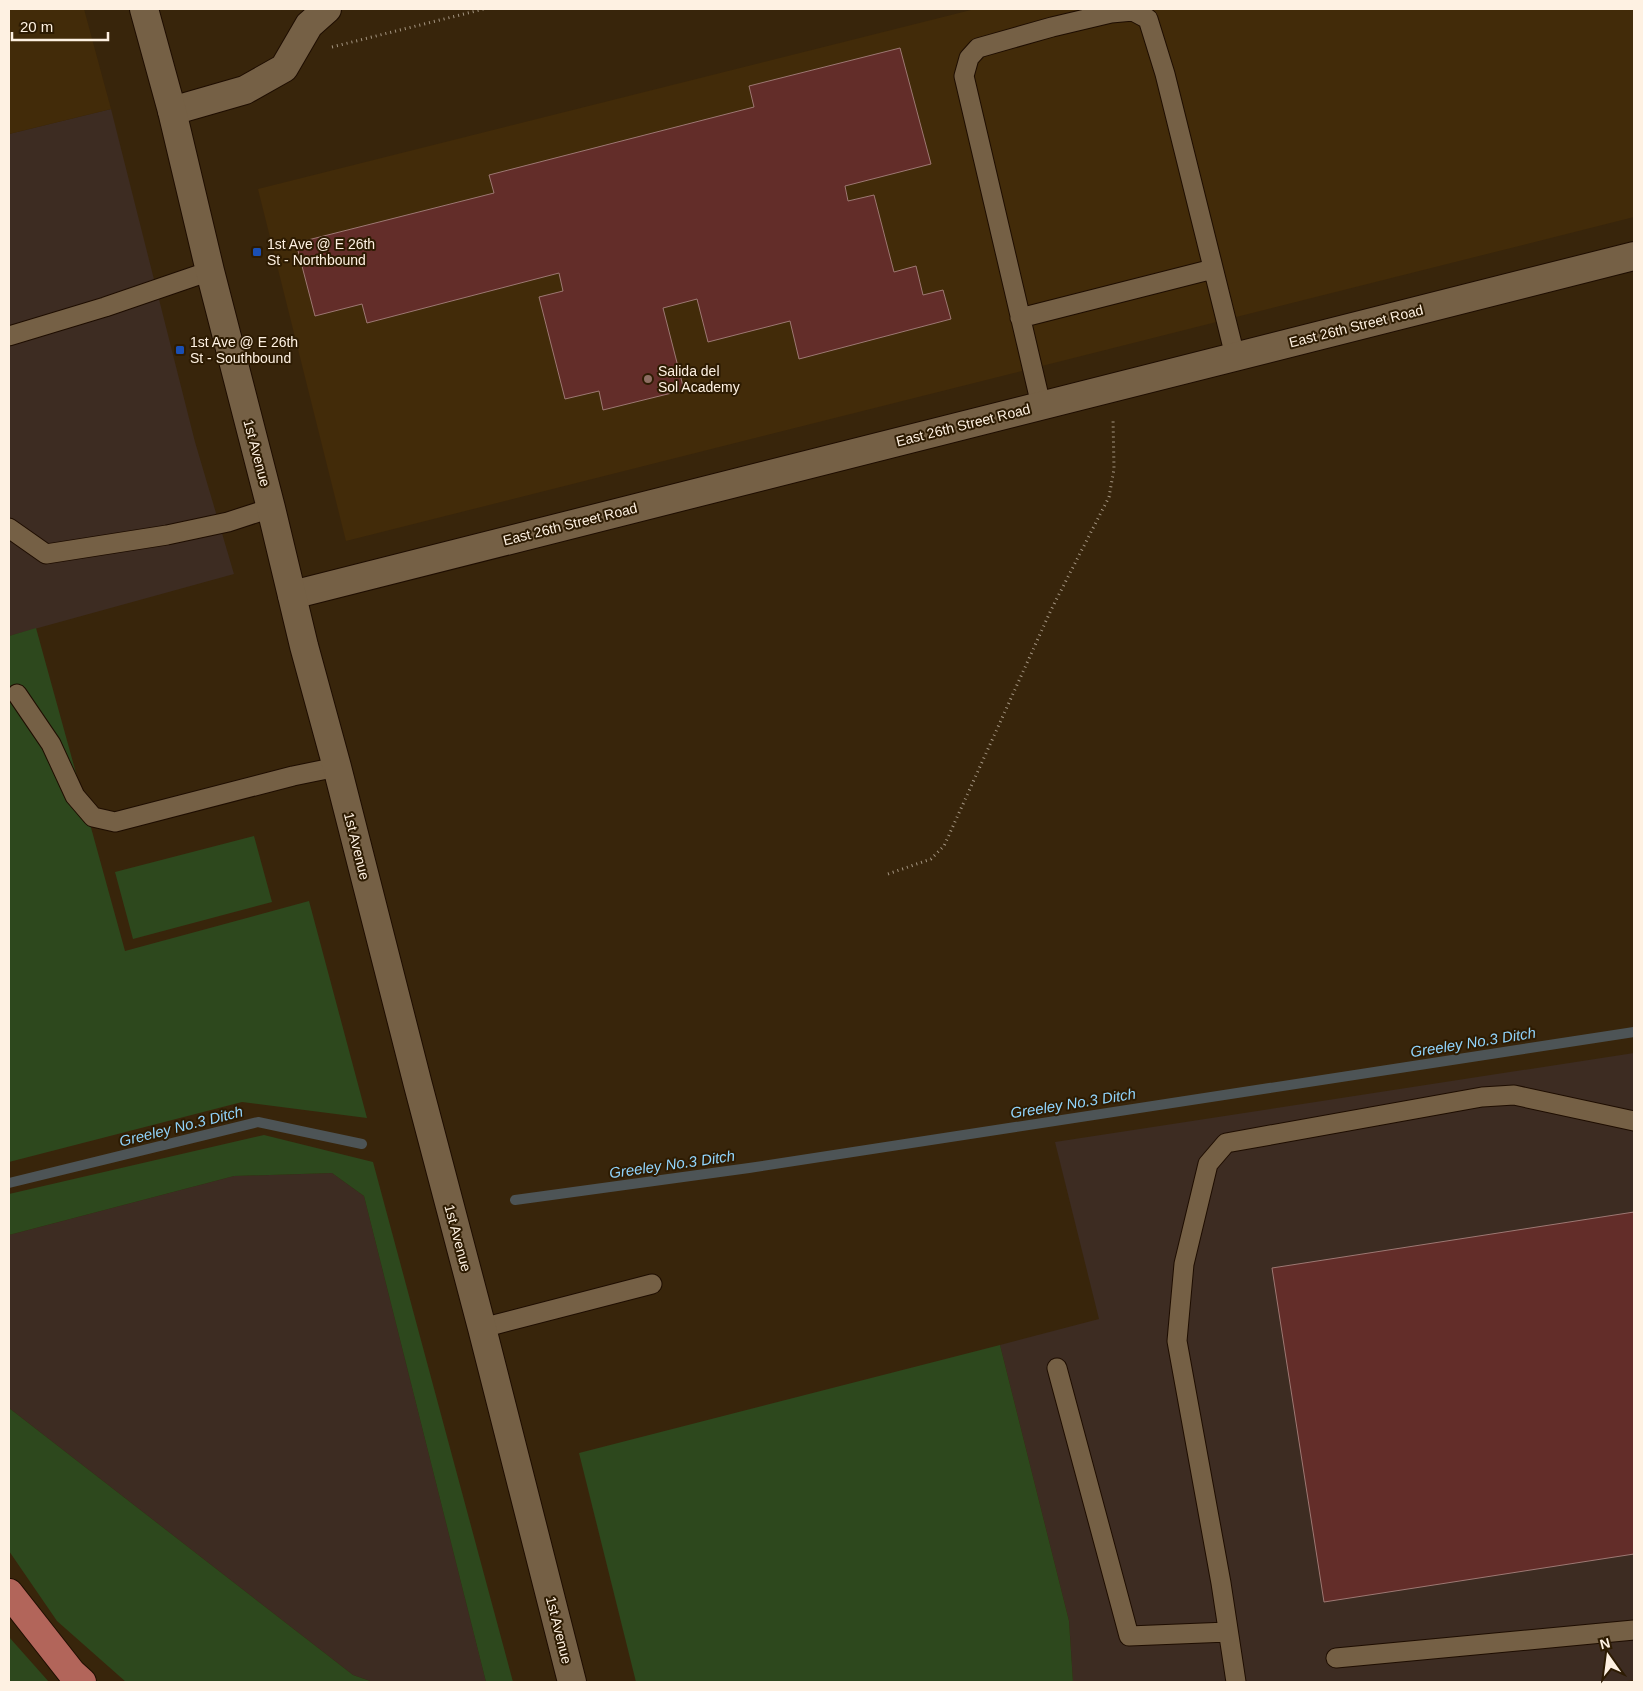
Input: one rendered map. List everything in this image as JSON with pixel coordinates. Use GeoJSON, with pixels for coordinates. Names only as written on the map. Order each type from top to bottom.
{"type":"FeatureCollection","features":[{"type":"Feature","properties":{"kind":"highway"},"geometry":{"type":"LineString","coordinates":[[9,1593],[71,1672],[82,1682]]}},
{"type":"Feature","properties":{"kind":"main road","name":"1st Avenue"},"geometry":{"type":"LineString","coordinates":[[144,9],[172,111],[304,646],[337,767],[572,1682]]}},
{"type":"Feature","properties":{"kind":"main road"},"geometry":{"type":"LineString","coordinates":[[172,111],[245,90],[284,68],[309,25],[327,9]]}},
{"type":"Feature","properties":{"kind":"main road","name":"East 26th Street Road"},"geometry":{"type":"LineString","coordinates":[[292,595],[1634,256]]}},
{"type":"Feature","properties":{"kind":"lane"},"geometry":{"type":"LineString","coordinates":[[1041,405],[964,76],[969,58],[978,48],[1052,27],[1111,13],[1133,10],[1148,20],[1165,74],[1235,356]]}},
{"type":"Feature","properties":{"kind":"lane"},"geometry":{"type":"LineString","coordinates":[[1020,318],[1213,269]]}},
{"type":"Feature","properties":{"kind":"lane"},"geometry":{"type":"LineString","coordinates":[[9,336],[105,307],[210,271]]}},
{"type":"Feature","properties":{"kind":"lane"},"geometry":{"type":"LineString","coordinates":[[9,528],[46,554],[167,535],[228,522],[271,508]]}},
{"type":"Feature","properties":{"kind":"lane"},"geometry":{"type":"LineString","coordinates":[[17,694],[51,744],[75,796],[93,817],[115,822],[293,776],[337,767]]}},
{"type":"Feature","properties":{"kind":"lane"},"geometry":{"type":"LineString","coordinates":[[1236,1682],[1177,1341],[1184,1264],[1208,1164],[1226,1143],[1482,1097],[1514,1095],[1634,1121]]}},
{"type":"Feature","properties":{"kind":"lane"},"geometry":{"type":"LineString","coordinates":[[482,1328],[652,1284]]}},
{"type":"Feature","properties":{"kind":"lane"},"geometry":{"type":"LineString","coordinates":[[1057,1368],[1129,1636],[1228,1632]]}},
{"type":"Feature","properties":{"kind":"lane"},"geometry":{"type":"LineString","coordinates":[[1336,1658],[1634,1630]]}},
{"type":"Feature","properties":{"kind":"path"},"geometry":{"type":"LineString","coordinates":[[330,47],[484,9]]}},
{"type":"Feature","properties":{"kind":"path"},"geometry":{"type":"LineString","coordinates":[[888,874],[931,859],[944,846],[1051,610],[1109,497],[1114,469],[1112,387]]}},
{"type":"Feature","properties":{"kind":"shaded area"},"geometry":{"type":"Polygon","coordinates":[[[9,9],[84,9],[111,109],[9,134],[9,9]]]}},
{"type":"Feature","properties":{"kind":"shaded area","name":"Salida del Sol Academy"},"geometry":{"type":"Polygon","coordinates":[[[975,9],[1634,9],[1634,217],[346,541],[258,189],[975,9]]]}},
{"type":"Feature","properties":{"kind":"shaded area"},"geometry":{"type":"Polygon","coordinates":[[[111,109],[195,442],[234,574],[9,636],[9,134],[111,109]]]}},
{"type":"Feature","properties":{"kind":"shaded area"},"geometry":{"type":"Polygon","coordinates":[[[1634,1053],[1634,1680],[1620,1682],[1073,1682],[1069,1621],[1000,1345],[1099,1319],[1055,1142],[1634,1053]]]}},
{"type":"Feature","properties":{"kind":"shaded area"},"geometry":{"type":"Polygon","coordinates":[[[332,1173],[364,1196],[486,1682],[373,1682],[353,1675],[9,1408],[9,1235],[234,1176],[332,1173]]]}},
{"type":"Feature","properties":{"kind":"green space"},"geometry":{"type":"Polygon","coordinates":[[[36,628],[125,951],[309,901],[367,1118],[242,1102],[9,1162],[9,636],[36,628]]]}},
{"type":"Feature","properties":{"kind":"green space"},"geometry":{"type":"Polygon","coordinates":[[[254,836],[272,902],[133,939],[115,872],[254,836]]]}},
{"type":"Feature","properties":{"kind":"green space"},"geometry":{"type":"Polygon","coordinates":[[[264,1135],[373,1162],[513,1682],[486,1682],[364,1196],[332,1173],[234,1176],[9,1235],[9,1194],[264,1135]]]}},
{"type":"Feature","properties":{"kind":"green space"},"geometry":{"type":"Polygon","coordinates":[[[1000,1345],[1069,1621],[1073,1682],[636,1682],[579,1453],[1000,1345]]]}},
{"type":"Feature","properties":{"kind":"green space"},"geometry":{"type":"Polygon","coordinates":[[[9,1408],[353,1675],[373,1682],[126,1682],[57,1621],[9,1551],[9,1408]]]}},
{"type":"Feature","properties":{"kind":"green space"},"geometry":{"type":"Polygon","coordinates":[[[9,1637],[49,1682],[9,1682],[9,1637]]]}},
{"type":"Feature","properties":{"kind":"building"},"geometry":{"type":"Polygon","coordinates":[[[900,48],[931,164],[845,186],[848,201],[874,195],[894,272],[916,266],[923,295],[943,290],[951,319],[799,359],[790,321],[708,342],[697,299],[663,308],[684,390],[603,410],[599,391],[565,399],[539,297],[563,291],[559,273],[367,323],[362,304],[315,316],[296,243],[494,193],[489,175],[754,107],[749,86],[900,48]]]}},
{"type":"Feature","properties":{"kind":"building"},"geometry":{"type":"Polygon","coordinates":[[[1634,1212],[1634,1554],[1324,1602],[1272,1268],[1634,1212]]]}},
{"type":"Feature","properties":{"kind":"waterway","name":"Greeley No.3 Ditch"},"geometry":{"type":"LineString","coordinates":[[515,1200],[749,1168],[1634,1032]]}},
{"type":"Feature","properties":{"kind":"waterway","name":"Greeley No.3 Ditch"},"geometry":{"type":"LineString","coordinates":[[9,1183],[258,1122],[362,1144]]}},
{"type":"Feature","properties":{"kind":"place","name":"1st Ave @ E 26th St - Northbound"},"geometry":{"type":"Point","coordinates":[257,252]}},
{"type":"Feature","properties":{"kind":"place","name":"1st Ave @ E 26th St - Southbound"},"geometry":{"type":"Point","coordinates":[180,350]}},
{"type":"Feature","properties":{"kind":"place","name":"Salida del Sol Academy"},"geometry":{"type":"Point","coordinates":[648,379]}}]}
